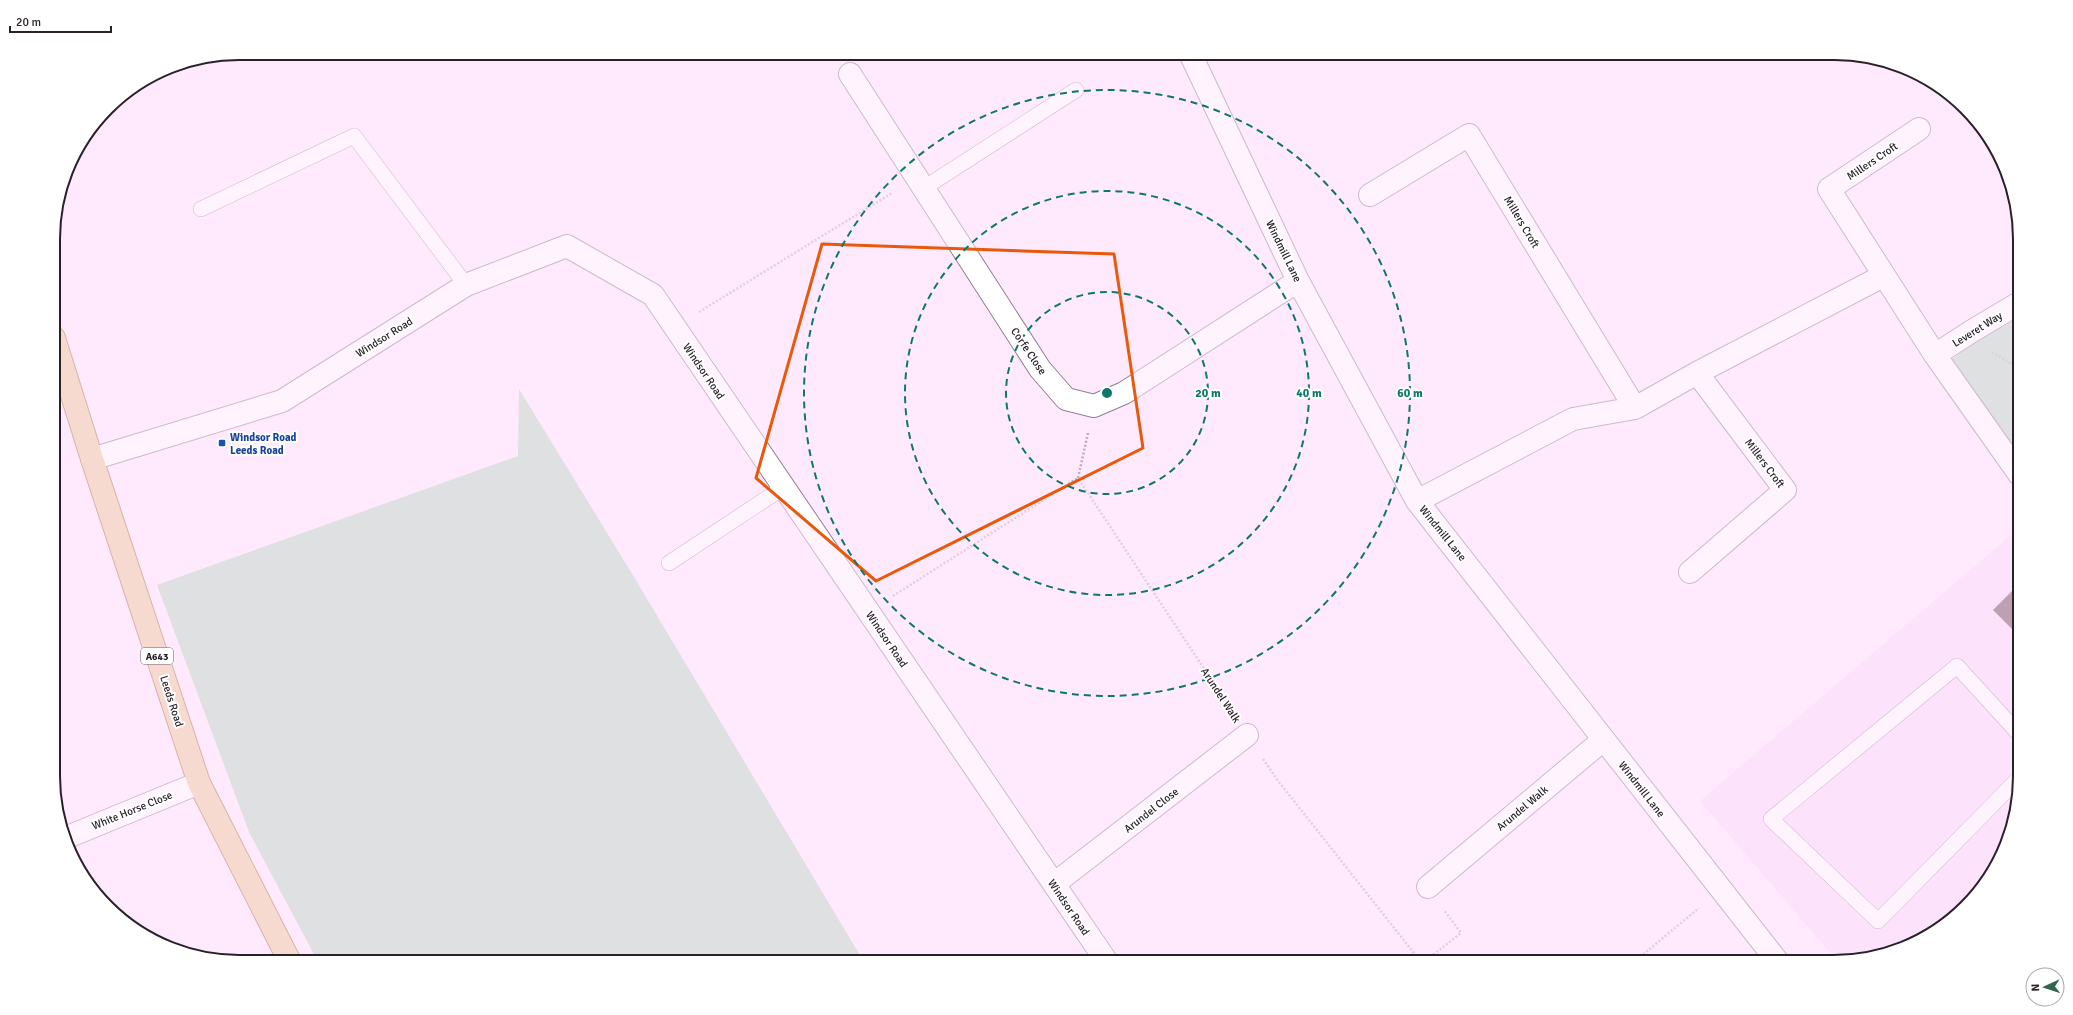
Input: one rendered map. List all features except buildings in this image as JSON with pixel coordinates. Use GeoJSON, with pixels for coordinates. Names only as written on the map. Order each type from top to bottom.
{"type":"FeatureCollection","features":[{"type":"Feature","properties":{"kind":"main road","name":"Leeds Road"},"geometry":{"type":"LineString","coordinates":[[60,357],[199,783],[286,955]]}},
{"type":"Feature","properties":{"kind":"street","name":"Windmill Lane"},"geometry":{"type":"LineString","coordinates":[[1193,60],[1298,280],[1418,501],[1495,598],[1603,740],[1772,955]]}},
{"type":"Feature","properties":{"kind":"street","name":"Corfe Close"},"geometry":{"type":"LineString","coordinates":[[850,74],[1040,369],[1066,399],[1094,406]]}},
{"type":"Feature","properties":{"kind":"street","name":"Millers Croft"},"geometry":{"type":"LineString","coordinates":[[1919,129],[1829,189],[1883,276],[1935,355],[2013,466]]}},
{"type":"Feature","properties":{"kind":"street","name":"Millers Croft"},"geometry":{"type":"LineString","coordinates":[[1370,195],[1469,135],[1635,408]]}},
{"type":"Feature","properties":{"kind":"street","name":"Windsor Road"},"geometry":{"type":"LineString","coordinates":[[92,459],[282,401],[466,286],[567,246],[653,295],[1102,955]]}},
{"type":"Feature","properties":{"kind":"street"},"geometry":{"type":"LineString","coordinates":[[1418,501],[1573,419],[1635,408],[1697,373],[1883,276]]}},
{"type":"Feature","properties":{"kind":"street"},"geometry":{"type":"LineString","coordinates":[[1094,406],[1124,393],[1298,280]]}},
{"type":"Feature","properties":{"kind":"street","name":"Leveret Way"},"geometry":{"type":"LineString","coordinates":[[1935,355],[2013,307]]}},
{"type":"Feature","properties":{"kind":"street","name":"Millers Croft"},"geometry":{"type":"LineString","coordinates":[[1690,572],[1785,490],[1697,373]]}},
{"type":"Feature","properties":{"kind":"street","name":"Arundel Close"},"geometry":{"type":"LineString","coordinates":[[1054,884],[1248,735]]}},
{"type":"Feature","properties":{"kind":"street","name":"Arundel Walk"},"geometry":{"type":"LineString","coordinates":[[1428,887],[1603,740]]}},
{"type":"Feature","properties":{"kind":"street","name":"White Horse Close"},"geometry":{"type":"LineString","coordinates":[[70,836],[199,783]]}},
{"type":"Feature","properties":{"kind":"lane"},"geometry":{"type":"LineString","coordinates":[[920,183],[1076,90]]}},
{"type":"Feature","properties":{"kind":"lane"},"geometry":{"type":"LineString","coordinates":[[201,209],[354,136],[466,286]]}},
{"type":"Feature","properties":{"kind":"lane"},"geometry":{"type":"LineString","coordinates":[[669,563],[784,487]]}},
{"type":"Feature","properties":{"kind":"lane"},"geometry":{"type":"LineString","coordinates":[[2013,726],[1957,666],[1771,819],[1878,920],[2013,784]]}},
{"type":"Feature","properties":{"kind":"path"},"geometry":{"type":"LineString","coordinates":[[674,327],[920,183]]}},
{"type":"Feature","properties":{"kind":"path"},"geometry":{"type":"LineString","coordinates":[[868,611],[1078,478],[1094,406]]}},
{"type":"Feature","properties":{"kind":"path","name":"Arundel Walk"},"geometry":{"type":"LineString","coordinates":[[1078,478],[1279,782],[1417,955]]}},
{"type":"Feature","properties":{"kind":"path","name":"Arundel Walk"},"geometry":{"type":"LineString","coordinates":[[1428,887],[1461,933],[1432,955]]}},
{"type":"Feature","properties":{"kind":"path"},"geometry":{"type":"LineString","coordinates":[[1642,955],[1721,890]]}},
{"type":"Feature","properties":{"kind":"highlighted area"},"geometry":{"type":"Polygon","coordinates":[[[822,244],[1114,254],[1143,448],[876,581],[756,478],[822,244]]]}},
{"type":"Feature","properties":{"kind":"shaded area"},"geometry":{"type":"Polygon","coordinates":[[[2013,533],[2013,788],[2010,811],[2004,834],[1989,866],[1969,894],[1952,911],[1924,931],[1892,946],[1869,952],[1832,955],[1700,801],[2013,533]]]}},
{"type":"Feature","properties":{"kind":"green space"},"geometry":{"type":"Polygon","coordinates":[[[2013,321],[2013,448],[1951,360],[1980,338],[2013,321]]]}},
{"type":"Feature","properties":{"kind":"green space"},"geometry":{"type":"Polygon","coordinates":[[[519,389],[634,577],[860,955],[314,955],[249,832],[157,585],[518,456],[519,389]]]}},
{"type":"Feature","properties":{"kind":"place","name":"Windsor Road Leeds Road"},"geometry":{"type":"Point","coordinates":[222,443]}}]}
